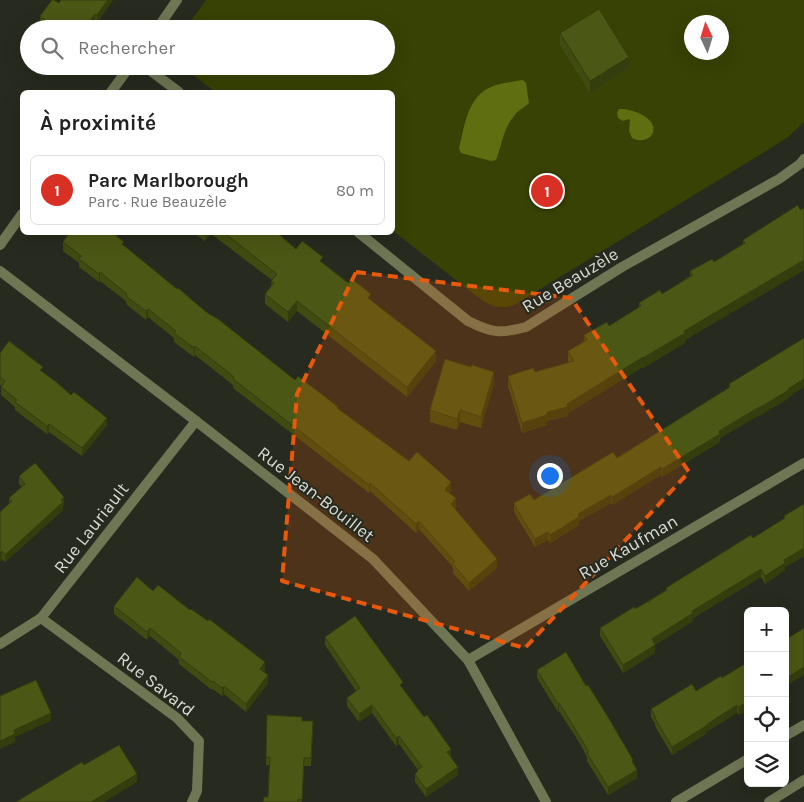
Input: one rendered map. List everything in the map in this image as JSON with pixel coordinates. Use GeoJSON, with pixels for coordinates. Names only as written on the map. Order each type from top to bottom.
{"type":"FeatureCollection","features":[{"type":"Feature","properties":{"kind":"street"},"geometry":{"type":"LineString","coordinates":[[163,20],[177,0]]}},
{"type":"Feature","properties":{"kind":"street"},"geometry":{"type":"LineString","coordinates":[[112,90],[123,75]]}},
{"type":"Feature","properties":{"kind":"street"},"geometry":{"type":"LineString","coordinates":[[156,75],[175,90]]}},
{"type":"Feature","properties":{"kind":"street","name":"Rue Beauzèle"},"geometry":{"type":"LineString","coordinates":[[362,235],[468,321],[496,332],[511,331],[526,327],[622,267],[779,179],[804,159]]}},
{"type":"Feature","properties":{"kind":"street"},"geometry":{"type":"LineString","coordinates":[[0,245],[20,217]]}},
{"type":"Feature","properties":{"kind":"street","name":"Rue Jean-Bouillet"},"geometry":{"type":"LineString","coordinates":[[0,271],[373,559],[468,660],[546,802]]}},
{"type":"Feature","properties":{"kind":"street","name":"Rue Lauriault"},"geometry":{"type":"LineString","coordinates":[[0,644],[41,618],[196,421]]}},
{"type":"Feature","properties":{"kind":"street","name":"Rue Kaufman"},"geometry":{"type":"LineString","coordinates":[[468,660],[804,463]]}},
{"type":"Feature","properties":{"kind":"street","name":"Rue Savard"},"geometry":{"type":"LineString","coordinates":[[41,618],[177,718],[199,741],[197,791],[192,802]]}},
{"type":"Feature","properties":{"kind":"street"},"geometry":{"type":"LineString","coordinates":[[789,734],[804,725]]}},
{"type":"Feature","properties":{"kind":"street"},"geometry":{"type":"LineString","coordinates":[[676,802],[744,761]]}},
{"type":"Feature","properties":{"kind":"street"},"geometry":{"type":"LineString","coordinates":[[769,802],[804,780]]}},
{"type":"Feature","properties":{"kind":"highlighted area"},"geometry":{"type":"Polygon","coordinates":[[[356,272],[571,298],[689,472],[525,648],[282,581],[297,394],[356,272]]]}},
{"type":"Feature","properties":{"kind":"shaded area"},"geometry":{"type":"Polygon","coordinates":[[[206,0],[804,0],[804,122],[788,137],[766,151],[514,305],[506,307],[498,307],[483,301],[395,233],[395,90],[212,90],[193,75],[395,75],[395,20],[192,20],[206,0]]]}},
{"type":"Feature","properties":{"kind":"shaded area"},"geometry":{"type":"Polygon","coordinates":[[[522,80],[526,83],[529,103],[517,112],[510,121],[496,160],[491,161],[461,153],[459,148],[465,122],[477,98],[491,87],[522,80]]]}},
{"type":"Feature","properties":{"kind":"shaded area"},"geometry":{"type":"Polygon","coordinates":[[[619,109],[636,112],[649,119],[653,126],[650,137],[642,140],[632,138],[629,131],[630,120],[623,121],[618,118],[617,113],[619,109]]]}},
{"type":"Feature","properties":{"kind":"building"},"geometry":{"type":"Polygon","coordinates":[[[52,0],[59,3],[61,0],[108,0],[97,15],[95,14],[91,20],[45,20],[40,16],[52,0]]]}},
{"type":"Feature","properties":{"kind":"building"},"geometry":{"type":"Polygon","coordinates":[[[599,9],[629,57],[590,81],[560,33],[599,9]]]}},
{"type":"Feature","properties":{"kind":"building"},"geometry":{"type":"Polygon","coordinates":[[[798,205],[800,210],[804,208],[804,260],[684,331],[685,333],[567,404],[568,407],[547,412],[547,415],[522,423],[508,376],[533,368],[535,372],[574,361],[568,351],[587,340],[584,335],[607,322],[609,326],[641,306],[639,303],[660,290],[662,294],[693,275],[690,271],[712,259],[714,262],[745,243],[743,240],[798,205]]]}},
{"type":"Feature","properties":{"kind":"building"},"geometry":{"type":"Polygon","coordinates":[[[68,235],[116,235],[124,242],[122,244],[177,289],[295,380],[298,376],[337,408],[409,461],[417,452],[451,482],[445,490],[456,498],[451,504],[497,559],[469,583],[453,564],[455,562],[419,521],[416,524],[370,483],[369,485],[233,379],[234,377],[195,346],[194,348],[174,333],[176,331],[148,309],[146,311],[126,296],[127,294],[100,272],[99,274],[79,259],[81,256],[63,242],[68,235]]]}},
{"type":"Feature","properties":{"kind":"building"},"geometry":{"type":"Polygon","coordinates":[[[227,235],[280,235],[296,249],[302,241],[323,257],[320,261],[348,283],[352,279],[371,294],[368,298],[436,351],[407,387],[297,301],[288,312],[265,294],[274,283],[271,281],[277,274],[227,235]]]}},
{"type":"Feature","properties":{"kind":"building"},"geometry":{"type":"Polygon","coordinates":[[[804,338],[804,379],[789,390],[719,431],[720,434],[662,469],[661,467],[612,497],[611,495],[578,514],[579,517],[550,535],[548,532],[535,539],[514,503],[530,494],[534,500],[613,452],[617,458],[730,387],[729,384],[804,338]]]}},
{"type":"Feature","properties":{"kind":"building"},"geometry":{"type":"Polygon","coordinates":[[[9,341],[43,367],[40,370],[71,395],[74,392],[107,418],[82,448],[49,424],[47,426],[15,402],[17,400],[1,387],[5,381],[0,377],[0,353],[9,341]]]}},
{"type":"Feature","properties":{"kind":"building"},"geometry":{"type":"Polygon","coordinates":[[[445,359],[494,372],[481,417],[460,410],[457,419],[430,410],[445,359]]]}},
{"type":"Feature","properties":{"kind":"building"},"geometry":{"type":"Polygon","coordinates":[[[35,463],[64,497],[61,500],[63,502],[5,555],[2,551],[0,553],[0,512],[12,501],[9,498],[25,484],[19,476],[35,463]]]}},
{"type":"Feature","properties":{"kind":"building"},"geometry":{"type":"Polygon","coordinates":[[[804,504],[804,548],[784,560],[785,563],[765,576],[761,569],[692,611],[693,613],[652,639],[655,645],[623,665],[600,628],[634,607],[635,609],[651,600],[667,590],[666,588],[751,535],[753,538],[804,504]]]}},
{"type":"Feature","properties":{"kind":"building"},"geometry":{"type":"Polygon","coordinates":[[[137,577],[153,591],[158,585],[190,610],[208,621],[209,619],[265,662],[260,669],[268,675],[246,704],[224,686],[222,688],[212,682],[179,657],[181,653],[150,628],[147,632],[114,606],[137,577]]]}},
{"type":"Feature","properties":{"kind":"building"},"geometry":{"type":"Polygon","coordinates":[[[355,616],[403,682],[400,685],[424,717],[427,715],[451,749],[447,752],[458,767],[426,789],[415,774],[422,767],[399,736],[396,738],[372,705],[359,714],[347,698],[360,688],[325,637],[355,616]]]}},
{"type":"Feature","properties":{"kind":"building"},"geometry":{"type":"Polygon","coordinates":[[[804,628],[804,667],[789,676],[789,652],[789,637],[804,628]]]}},
{"type":"Feature","properties":{"kind":"building"},"geometry":{"type":"Polygon","coordinates":[[[566,652],[586,686],[588,685],[608,717],[637,770],[608,787],[587,753],[589,752],[579,735],[537,670],[566,652]]]}},
{"type":"Feature","properties":{"kind":"building"},"geometry":{"type":"Polygon","coordinates":[[[744,664],[744,704],[739,707],[737,705],[672,747],[651,709],[692,684],[696,691],[721,676],[722,678],[744,664]]]}},
{"type":"Feature","properties":{"kind":"building"},"geometry":{"type":"Polygon","coordinates":[[[36,680],[51,713],[14,730],[15,734],[0,741],[0,696],[36,680]]]}},
{"type":"Feature","properties":{"kind":"building"},"geometry":{"type":"Polygon","coordinates":[[[267,715],[302,717],[302,721],[313,721],[311,758],[304,758],[302,800],[298,799],[298,802],[263,802],[264,797],[268,797],[270,757],[266,757],[267,715]]]}},
{"type":"Feature","properties":{"kind":"building"},"geometry":{"type":"Polygon","coordinates":[[[119,745],[137,774],[91,802],[16,802],[82,762],[84,765],[119,745]]]}},
{"type":"Feature","properties":{"kind":"place","name":"Parc Marlborough"},"geometry":{"type":"Point","coordinates":[547,191]}}]}
